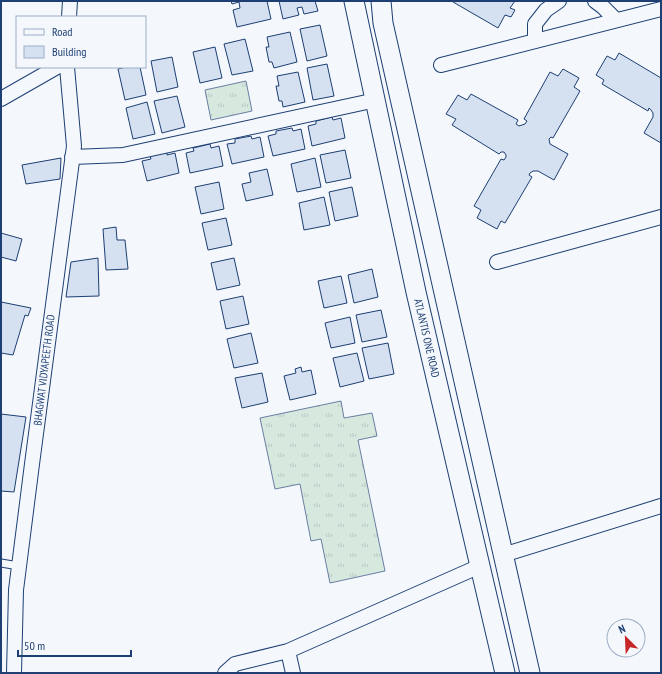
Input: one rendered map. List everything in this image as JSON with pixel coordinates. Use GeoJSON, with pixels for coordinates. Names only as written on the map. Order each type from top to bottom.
{"type":"FeatureCollection","features":[{"type":"Feature","properties":{"kind":"street"},"geometry":{"type":"LineString","coordinates":[[69,16],[70,1]]}},
{"type":"Feature","properties":{"kind":"street","name":"ATLANTIS ONE ROAD"},"geometry":{"type":"LineString","coordinates":[[354,1],[416,292],[505,673]]}},
{"type":"Feature","properties":{"kind":"street"},"geometry":{"type":"LineString","coordinates":[[382,1],[383,23],[530,673]]}},
{"type":"Feature","properties":{"kind":"street"},"geometry":{"type":"LineString","coordinates":[[535,41],[535,24],[546,10],[559,1]]}},
{"type":"Feature","properties":{"kind":"street"},"geometry":{"type":"LineString","coordinates":[[595,1],[616,20]]}},
{"type":"Feature","properties":{"kind":"street"},"geometry":{"type":"LineString","coordinates":[[441,65],[661,9]]}},
{"type":"Feature","properties":{"kind":"street"},"geometry":{"type":"LineString","coordinates":[[1,99],[55,68]]}},
{"type":"Feature","properties":{"kind":"street","name":"BHAGWAT VIDYAPEETH ROAD"},"geometry":{"type":"LineString","coordinates":[[14,673],[16,590],[74,146],[67,68]]}},
{"type":"Feature","properties":{"kind":"street"},"geometry":{"type":"LineString","coordinates":[[72,157],[123,155],[376,100]]}},
{"type":"Feature","properties":{"kind":"street"},"geometry":{"type":"LineString","coordinates":[[497,262],[661,217]]}},
{"type":"Feature","properties":{"kind":"street"},"geometry":{"type":"LineString","coordinates":[[503,555],[661,506]]}},
{"type":"Feature","properties":{"kind":"street"},"geometry":{"type":"LineString","coordinates":[[225,673],[234,664],[288,651],[480,566]]}},
{"type":"Feature","properties":{"kind":"street"},"geometry":{"type":"LineString","coordinates":[[288,651],[292,673]]}},
{"type":"Feature","properties":{"kind":"lane"},"geometry":{"type":"LineString","coordinates":[[1,563],[19,566]]}},
{"type":"Feature","properties":{"kind":"green space"},"geometry":{"type":"Polygon","coordinates":[[[246,81],[252,111],[211,120],[205,90],[246,81]]]}},
{"type":"Feature","properties":{"kind":"green space"},"geometry":{"type":"Polygon","coordinates":[[[341,401],[344,418],[372,413],[377,436],[358,440],[385,571],[330,583],[321,539],[311,541],[300,484],[275,489],[260,418],[341,401]]]}},
{"type":"Feature","properties":{"kind":"building"},"geometry":{"type":"Polygon","coordinates":[[[231,1],[267,1],[271,19],[237,27],[233,10],[240,8],[239,2],[232,4],[231,1]]]}},
{"type":"Feature","properties":{"kind":"building"},"geometry":{"type":"Polygon","coordinates":[[[279,1],[315,1],[318,11],[304,14],[302,7],[297,8],[299,15],[283,19],[279,1]]]}},
{"type":"Feature","properties":{"kind":"building"},"geometry":{"type":"Polygon","coordinates":[[[453,1],[515,1],[510,8],[515,10],[511,17],[505,15],[498,28],[453,1]]]}},
{"type":"Feature","properties":{"kind":"building"},"geometry":{"type":"Polygon","coordinates":[[[320,25],[327,56],[307,61],[300,29],[320,25]]]}},
{"type":"Feature","properties":{"kind":"building"},"geometry":{"type":"Polygon","coordinates":[[[290,32],[297,62],[274,68],[272,62],[269,62],[266,47],[269,47],[267,37],[290,32]]]}},
{"type":"Feature","properties":{"kind":"building"},"geometry":{"type":"Polygon","coordinates":[[[245,39],[253,71],[232,75],[224,44],[245,39]]]}},
{"type":"Feature","properties":{"kind":"building"},"geometry":{"type":"Polygon","coordinates":[[[215,47],[222,78],[200,83],[193,52],[215,47]]]}},
{"type":"Feature","properties":{"kind":"building"},"geometry":{"type":"Polygon","coordinates":[[[619,53],[661,78],[661,143],[644,133],[653,117],[651,110],[649,108],[648,111],[602,84],[604,80],[596,75],[607,56],[615,60],[619,53]]]}},
{"type":"Feature","properties":{"kind":"building"},"geometry":{"type":"Polygon","coordinates":[[[172,57],[178,87],[157,92],[151,61],[172,57]]]}},
{"type":"Feature","properties":{"kind":"building"},"geometry":{"type":"Polygon","coordinates":[[[327,64],[334,96],[313,100],[307,68],[327,64]]]}},
{"type":"Feature","properties":{"kind":"building"},"geometry":{"type":"Polygon","coordinates":[[[140,68],[146,95],[125,100],[118,69],[140,68]]]}},
{"type":"Feature","properties":{"kind":"building"},"geometry":{"type":"Polygon","coordinates":[[[563,69],[579,78],[574,87],[580,91],[553,138],[551,137],[549,139],[550,144],[568,154],[554,180],[538,171],[533,171],[530,173],[529,175],[532,177],[505,223],[501,221],[497,229],[477,218],[481,210],[474,206],[501,159],[504,160],[506,155],[504,152],[499,154],[452,125],[456,119],[446,114],[458,95],[467,100],[471,94],[518,120],[516,124],[519,126],[525,124],[527,121],[524,119],[550,72],[558,76],[563,69]]]}},
{"type":"Feature","properties":{"kind":"building"},"geometry":{"type":"Polygon","coordinates":[[[298,72],[305,102],[283,107],[282,101],[279,101],[276,86],[279,86],[277,76],[298,72]]]}},
{"type":"Feature","properties":{"kind":"building"},"geometry":{"type":"Polygon","coordinates":[[[177,96],[185,127],[162,133],[154,101],[177,96]]]}},
{"type":"Feature","properties":{"kind":"building"},"geometry":{"type":"Polygon","coordinates":[[[147,102],[155,134],[133,139],[126,108],[147,102]]]}},
{"type":"Feature","properties":{"kind":"building"},"geometry":{"type":"Polygon","coordinates":[[[332,117],[333,120],[341,118],[345,138],[312,146],[308,126],[316,124],[316,121],[332,117]]]}},
{"type":"Feature","properties":{"kind":"building"},"geometry":{"type":"Polygon","coordinates":[[[292,128],[293,131],[301,129],[305,149],[273,156],[268,136],[276,134],[276,131],[292,128]]]}},
{"type":"Feature","properties":{"kind":"building"},"geometry":{"type":"Polygon","coordinates":[[[251,136],[252,139],[260,137],[264,157],[232,164],[227,144],[235,143],[235,139],[251,136]]]}},
{"type":"Feature","properties":{"kind":"building"},"geometry":{"type":"Polygon","coordinates":[[[210,144],[211,148],[219,146],[223,166],[190,173],[186,153],[194,151],[193,148],[210,144]]]}},
{"type":"Feature","properties":{"kind":"building"},"geometry":{"type":"Polygon","coordinates":[[[345,150],[351,178],[326,183],[320,155],[345,150]]]}},
{"type":"Feature","properties":{"kind":"building"},"geometry":{"type":"Polygon","coordinates":[[[167,152],[167,155],[175,153],[179,173],[147,181],[142,161],[151,159],[150,156],[167,152]]]}},
{"type":"Feature","properties":{"kind":"building"},"geometry":{"type":"Polygon","coordinates":[[[61,158],[60,179],[26,184],[22,165],[61,158]]]}},
{"type":"Feature","properties":{"kind":"building"},"geometry":{"type":"Polygon","coordinates":[[[315,158],[321,187],[297,192],[291,164],[315,158]]]}},
{"type":"Feature","properties":{"kind":"building"},"geometry":{"type":"Polygon","coordinates":[[[267,169],[273,195],[246,201],[242,184],[251,182],[249,173],[267,169]]]}},
{"type":"Feature","properties":{"kind":"building"},"geometry":{"type":"Polygon","coordinates":[[[219,182],[224,209],[201,214],[195,187],[219,182]]]}},
{"type":"Feature","properties":{"kind":"building"},"geometry":{"type":"Polygon","coordinates":[[[352,187],[358,216],[335,221],[329,192],[352,187]]]}},
{"type":"Feature","properties":{"kind":"building"},"geometry":{"type":"Polygon","coordinates":[[[324,197],[330,225],[304,230],[299,203],[324,197]]]}},
{"type":"Feature","properties":{"kind":"building"},"geometry":{"type":"Polygon","coordinates":[[[226,218],[232,245],[208,250],[202,223],[226,218]]]}},
{"type":"Feature","properties":{"kind":"building"},"geometry":{"type":"Polygon","coordinates":[[[116,227],[117,240],[125,240],[128,269],[106,270],[103,229],[116,227]]]}},
{"type":"Feature","properties":{"kind":"building"},"geometry":{"type":"Polygon","coordinates":[[[1,233],[22,239],[16,261],[1,257],[1,233]]]}},
{"type":"Feature","properties":{"kind":"building"},"geometry":{"type":"Polygon","coordinates":[[[98,258],[99,296],[66,297],[71,262],[98,258]]]}},
{"type":"Feature","properties":{"kind":"building"},"geometry":{"type":"Polygon","coordinates":[[[234,258],[240,285],[217,290],[211,263],[234,258]]]}},
{"type":"Feature","properties":{"kind":"building"},"geometry":{"type":"Polygon","coordinates":[[[372,269],[378,297],[354,303],[348,275],[372,269]]]}},
{"type":"Feature","properties":{"kind":"building"},"geometry":{"type":"Polygon","coordinates":[[[341,276],[347,303],[324,308],[318,281],[341,276]]]}},
{"type":"Feature","properties":{"kind":"building"},"geometry":{"type":"Polygon","coordinates":[[[243,296],[249,324],[226,329],[220,301],[243,296]]]}},
{"type":"Feature","properties":{"kind":"building"},"geometry":{"type":"Polygon","coordinates":[[[1,302],[31,308],[28,316],[25,315],[13,355],[1,353],[1,302]]]}},
{"type":"Feature","properties":{"kind":"building"},"geometry":{"type":"Polygon","coordinates":[[[381,310],[387,337],[362,342],[356,315],[381,310]]]}},
{"type":"Feature","properties":{"kind":"building"},"geometry":{"type":"Polygon","coordinates":[[[350,317],[355,343],[331,348],[325,323],[350,317]]]}},
{"type":"Feature","properties":{"kind":"building"},"geometry":{"type":"Polygon","coordinates":[[[251,333],[258,363],[234,368],[227,339],[251,333]]]}},
{"type":"Feature","properties":{"kind":"building"},"geometry":{"type":"Polygon","coordinates":[[[388,343],[394,374],[369,379],[362,348],[388,343]]]}},
{"type":"Feature","properties":{"kind":"building"},"geometry":{"type":"Polygon","coordinates":[[[357,353],[364,381],[340,387],[333,358],[357,353]]]}},
{"type":"Feature","properties":{"kind":"building"},"geometry":{"type":"Polygon","coordinates":[[[301,367],[302,372],[311,370],[316,394],[290,400],[284,376],[296,373],[295,369],[301,367]]]}},
{"type":"Feature","properties":{"kind":"building"},"geometry":{"type":"Polygon","coordinates":[[[262,373],[268,402],[242,408],[235,378],[262,373]]]}},
{"type":"Feature","properties":{"kind":"building"},"geometry":{"type":"Polygon","coordinates":[[[1,414],[26,417],[14,492],[1,491],[1,414]]]}}]}
